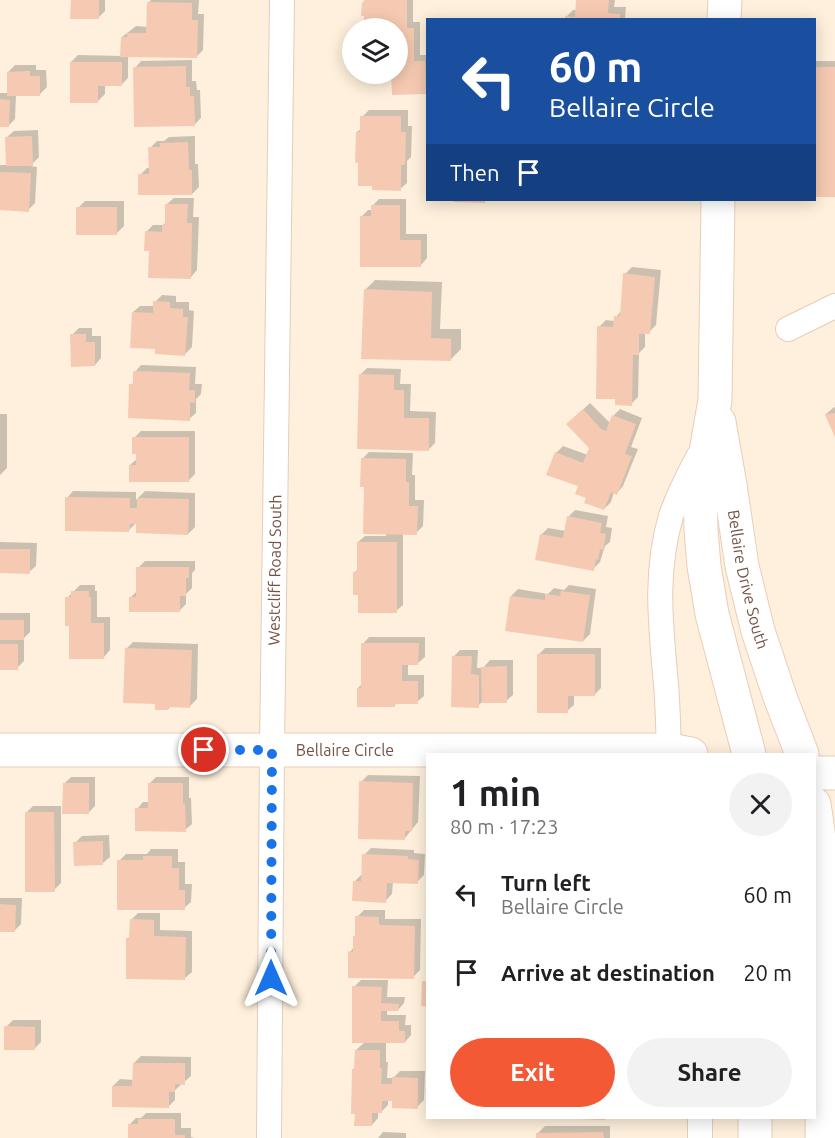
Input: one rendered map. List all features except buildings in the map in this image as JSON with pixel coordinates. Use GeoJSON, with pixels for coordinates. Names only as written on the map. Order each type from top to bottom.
{"type":"FeatureCollection","features":[{"type":"Feature","properties":{"kind":"main road"},"geometry":{"type":"LineString","coordinates":[[724,18],[725,0]]}},
{"type":"Feature","properties":{"kind":"main road","name":"Bellaire Drive South"},"geometry":{"type":"LineString","coordinates":[[718,201],[715,400],[700,487],[701,530],[712,614],[749,753]]}},
{"type":"Feature","properties":{"kind":"main road","name":"Bellaire Drive South"},"geometry":{"type":"LineString","coordinates":[[715,400],[747,588],[758,631],[802,753]]}},
{"type":"Feature","properties":{"kind":"main road","name":"Bellaire Circle"},"geometry":{"type":"LineString","coordinates":[[0,750],[680,752]]}},
{"type":"Feature","properties":{"kind":"main road"},"geometry":{"type":"LineString","coordinates":[[816,773],[835,773]]}},
{"type":"Feature","properties":{"kind":"main road"},"geometry":{"type":"LineString","coordinates":[[816,818],[820,845],[823,951],[822,1138]]}},
{"type":"Feature","properties":{"kind":"main road"},"geometry":{"type":"LineString","coordinates":[[755,1119],[755,1138]]}},
{"type":"Feature","properties":{"kind":"street","name":"Westcliff Road South"},"geometry":{"type":"LineString","coordinates":[[269,1138],[282,0]]}},
{"type":"Feature","properties":{"kind":"street"},"geometry":{"type":"LineString","coordinates":[[788,329],[835,306]]}},
{"type":"Feature","properties":{"kind":"street","name":"Bellaire Drive South"},"geometry":{"type":"LineString","coordinates":[[680,752],[667,686],[661,630],[661,568],[671,515],[679,494],[709,437]]}},
{"type":"Feature","properties":{"kind":"street"},"geometry":{"type":"LineString","coordinates":[[700,1119],[700,1138]]}},
{"type":"Feature","properties":{"kind":"route"},"geometry":{"type":"LineString","coordinates":[[204,750],[272,750],[271,978]]}}]}
